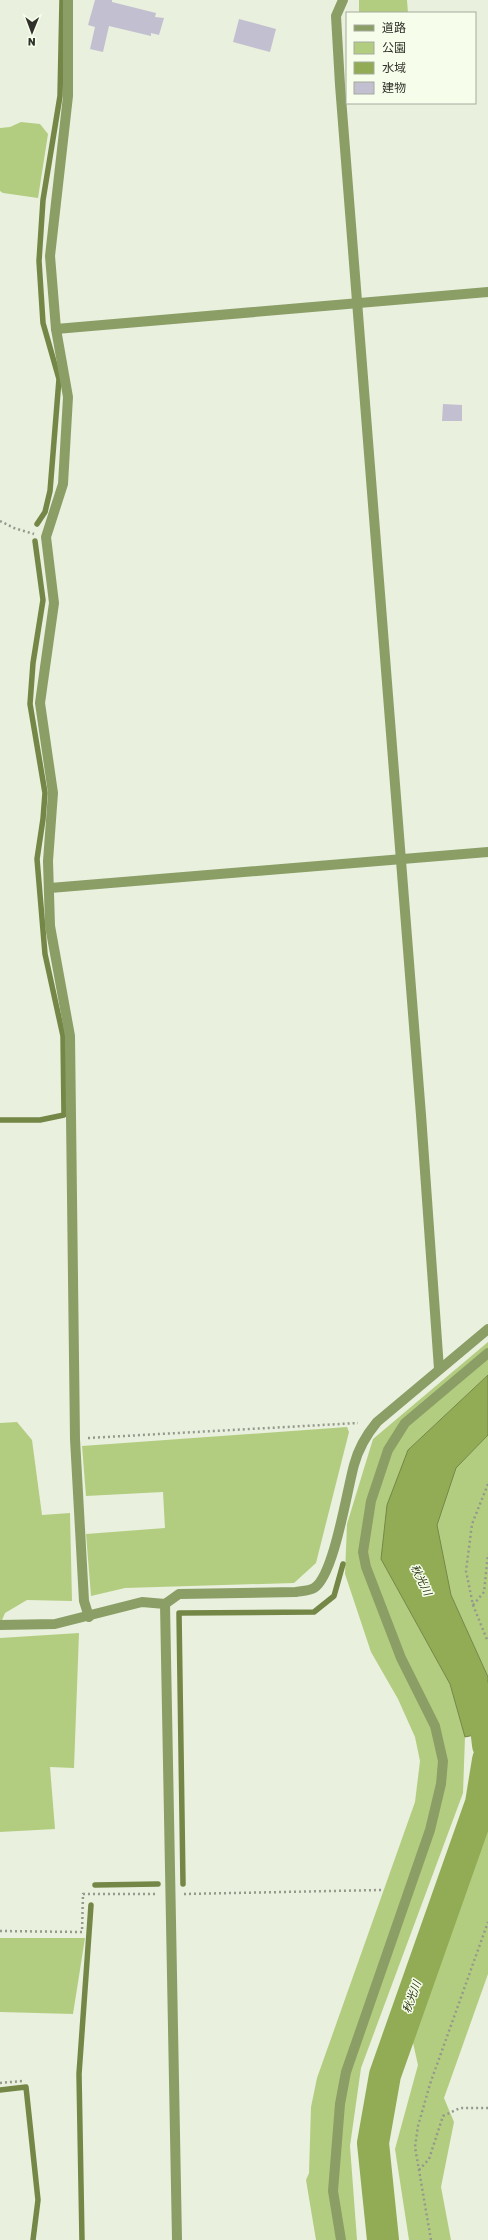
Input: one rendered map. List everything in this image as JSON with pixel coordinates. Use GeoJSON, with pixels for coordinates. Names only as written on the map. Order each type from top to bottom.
{"type":"FeatureCollection","features":[{"type":"Feature","properties":{"kind":"street"},"geometry":{"type":"LineString","coordinates":[[68,0],[68,96],[50,256],[56,328],[68,397],[63,484],[46,537],[54,603],[40,703],[53,793],[48,861],[50,926],[70,1036],[75,1439],[84,1601],[89,1617]]}},
{"type":"Feature","properties":{"kind":"street"},"geometry":{"type":"LineString","coordinates":[[342,0],[336,16],[356,303],[420,1107],[439,1369]]}},
{"type":"Feature","properties":{"kind":"street"},"geometry":{"type":"LineString","coordinates":[[56,328],[488,292]]}},
{"type":"Feature","properties":{"kind":"street"},"geometry":{"type":"LineString","coordinates":[[50,888],[488,852]]}},
{"type":"Feature","properties":{"kind":"street"},"geometry":{"type":"LineString","coordinates":[[0,1625],[55,1624],[89,1617],[142,1602],[165,1604],[179,1594],[296,1592],[314,1588],[323,1579],[333,1553],[354,1463],[368,1432],[377,1422],[488,1329]]}},
{"type":"Feature","properties":{"kind":"street"},"geometry":{"type":"LineString","coordinates":[[341,2240],[333,2191],[340,2104],[346,2072],[430,1830],[442,1784],[443,1761],[435,1726],[401,1658],[366,1567],[362,1552],[371,1501],[388,1450],[405,1423],[488,1353]]}},
{"type":"Feature","properties":{"kind":"street"},"geometry":{"type":"LineString","coordinates":[[165,1604],[177,2240]]}},
{"type":"Feature","properties":{"kind":"path"},"geometry":{"type":"LineString","coordinates":[[0,521],[14,528],[46,537]]}},
{"type":"Feature","properties":{"kind":"path"},"geometry":{"type":"LineString","coordinates":[[75,1439],[377,1422]]}},
{"type":"Feature","properties":{"kind":"path"},"geometry":{"type":"LineString","coordinates":[[488,1484],[472,1524],[466,1571],[473,1605],[488,1642]]}},
{"type":"Feature","properties":{"kind":"path"},"geometry":{"type":"LineString","coordinates":[[473,1605],[484,1592],[488,1554]]}},
{"type":"Feature","properties":{"kind":"path"},"geometry":{"type":"LineString","coordinates":[[431,2240],[415,2147],[418,2126],[428,2091],[488,1922]]}},
{"type":"Feature","properties":{"kind":"path"},"geometry":{"type":"LineString","coordinates":[[0,2083],[22,2081]]}},
{"type":"Feature","properties":{"kind":"path"},"geometry":{"type":"LineString","coordinates":[[419,2170],[429,2159],[443,2116],[460,2108],[488,2108]]}},
{"type":"Feature","properties":{"kind":"green space"},"geometry":{"type":"Polygon","coordinates":[[[359,0],[407,0],[408,12],[359,12],[359,0]]]}},
{"type":"Feature","properties":{"kind":"green space"},"geometry":{"type":"Polygon","coordinates":[[[21,122],[40,124],[48,134],[38,198],[3,193],[0,191],[0,128],[10,127],[21,122]]]}},
{"type":"Feature","properties":{"kind":"green space"},"geometry":{"type":"Polygon","coordinates":[[[488,1342],[488,1375],[408,1450],[381,1559],[450,1684],[465,1737],[463,1793],[361,2068],[350,2146],[357,2240],[316,2240],[306,2180],[309,2173],[311,2107],[317,2078],[415,1802],[420,1761],[415,1737],[398,1699],[371,1652],[345,1574],[347,1524],[373,1439],[488,1342]]]}},
{"type":"Feature","properties":{"kind":"green space"},"geometry":{"type":"Polygon","coordinates":[[[17,1422],[32,1440],[42,1515],[70,1513],[72,1601],[27,1600],[5,1613],[0,1625],[0,1423],[17,1422]]]}},
{"type":"Feature","properties":{"kind":"green space"},"geometry":{"type":"Polygon","coordinates":[[[347,1427],[349,1432],[316,1563],[294,1583],[125,1588],[91,1596],[86,1534],[165,1528],[163,1492],[86,1496],[82,1446],[347,1427]]]}},
{"type":"Feature","properties":{"kind":"green space"},"geometry":{"type":"Polygon","coordinates":[[[488,1435],[488,1677],[451,1595],[437,1525],[456,1468],[488,1435]]]}},
{"type":"Feature","properties":{"kind":"green space"},"geometry":{"type":"Polygon","coordinates":[[[79,1633],[74,1768],[50,1767],[55,1829],[0,1832],[0,1638],[79,1633]]]}},
{"type":"Feature","properties":{"kind":"green space"},"geometry":{"type":"Polygon","coordinates":[[[488,1828],[488,1974],[444,2098],[454,2122],[441,2187],[451,2240],[409,2240],[395,2149],[418,2065],[411,2034],[488,1828]]]}},
{"type":"Feature","properties":{"kind":"green space"},"geometry":{"type":"Polygon","coordinates":[[[0,1938],[85,1938],[73,2014],[0,2012],[0,1938]]]}},
{"type":"Feature","properties":{"kind":"water"},"geometry":{"type":"Polygon","coordinates":[[[488,1375],[488,1435],[456,1468],[437,1525],[451,1595],[488,1677],[488,1732],[465,1737],[450,1684],[381,1559],[387,1505],[408,1450],[488,1375]]]}},
{"type":"Feature","properties":{"kind":"building"},"geometry":{"type":"Polygon","coordinates":[[[95,0],[112,0],[112,2],[156,13],[155,17],[164,18],[159,35],[151,33],[151,36],[109,26],[103,52],[90,49],[95,27],[88,25],[95,0]]]}},
{"type":"Feature","properties":{"kind":"building"},"geometry":{"type":"Polygon","coordinates":[[[239,19],[276,29],[270,52],[233,42],[239,19]]]}},
{"type":"Feature","properties":{"kind":"building"},"geometry":{"type":"Polygon","coordinates":[[[443,404],[462,405],[462,421],[442,421],[443,404]]]}},
{"type":"Feature","properties":{"kind":"waterway"},"geometry":{"type":"LineString","coordinates":[[37,524],[45,512],[50,491],[59,379],[43,323],[39,261],[43,200],[60,96],[62,0]]}},
{"type":"Feature","properties":{"kind":"waterway"},"geometry":{"type":"LineString","coordinates":[[0,1120],[40,1120],[64,1115],[63,1036],[45,954],[37,859],[45,793],[30,704],[33,663],[43,600],[35,541]]}},
{"type":"Feature","properties":{"kind":"waterway"},"geometry":{"type":"LineString","coordinates":[[183,1884],[179,1613],[314,1612],[334,1596],[343,1564]]}},
{"type":"Feature","properties":{"kind":"waterway","name":"秋光川"},"geometry":{"type":"LineString","coordinates":[[474,1691],[484,1710],[488,1745]]}},
{"type":"Feature","properties":{"kind":"waterway","name":"秋光川"},"geometry":{"type":"LineString","coordinates":[[383,2240],[373,2143],[385,2075],[481,1803],[488,1760]]}},
{"type":"Feature","properties":{"kind":"waterway"},"geometry":{"type":"LineString","coordinates":[[95,1885],[158,1884]]}},
{"type":"Feature","properties":{"kind":"waterway"},"geometry":{"type":"LineString","coordinates":[[82,2240],[79,2074],[91,1905]]}},
{"type":"Feature","properties":{"kind":"waterway"},"geometry":{"type":"LineString","coordinates":[[0,2090],[26,2087],[38,2200],[33,2240]]}}]}
